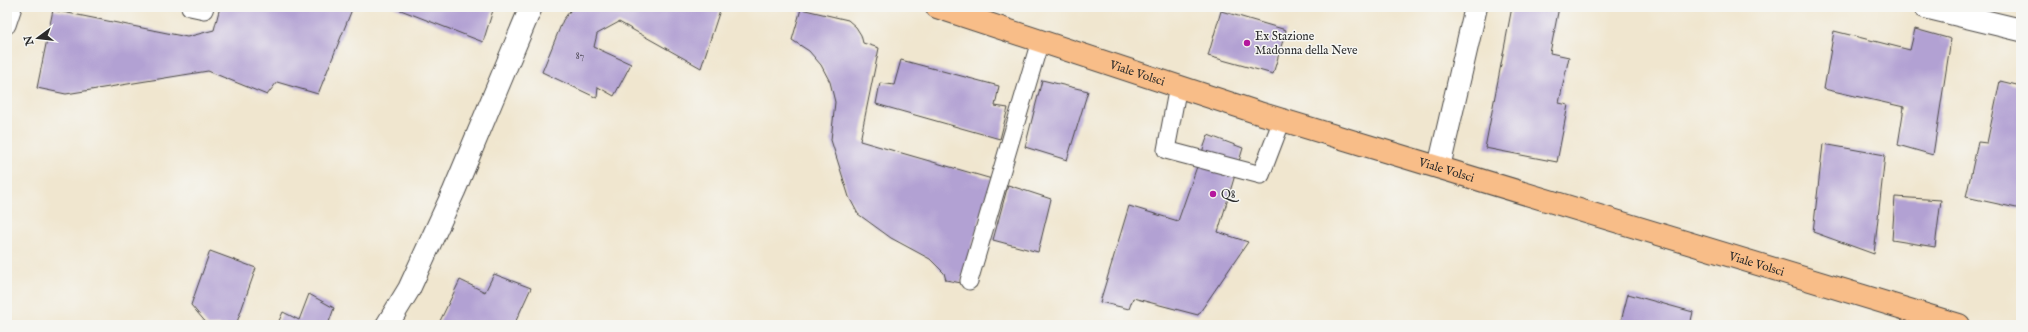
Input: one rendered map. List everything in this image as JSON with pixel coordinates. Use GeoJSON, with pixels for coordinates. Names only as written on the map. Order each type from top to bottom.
{"type":"FeatureCollection","features":[{"type":"Feature","properties":{"kind":"main road","name":"Viale Volsci"},"geometry":{"type":"LineString","coordinates":[[937,7],[1282,120],[1959,325]]}},
{"type":"Feature","properties":{"kind":"street"},"geometry":{"type":"LineString","coordinates":[[387,325],[409,289],[454,191],[531,7]]}},
{"type":"Feature","properties":{"kind":"street"},"geometry":{"type":"LineString","coordinates":[[1438,167],[1476,7]]}},
{"type":"Feature","properties":{"kind":"street"},"geometry":{"type":"LineString","coordinates":[[1925,7],[2021,30]]}},
{"type":"Feature","properties":{"kind":"lane"},"geometry":{"type":"LineString","coordinates":[[7,25],[13,7]]}},
{"type":"Feature","properties":{"kind":"lane"},"geometry":{"type":"LineString","coordinates":[[190,7],[204,10],[205,7]]}},
{"type":"Feature","properties":{"kind":"lane"},"geometry":{"type":"LineString","coordinates":[[969,281],[1040,41]]}},
{"type":"Feature","properties":{"kind":"lane"},"geometry":{"type":"LineString","coordinates":[[1178,86],[1166,150],[1261,175],[1282,120]]}},
{"type":"Feature","properties":{"kind":"building"},"geometry":{"type":"Polygon","coordinates":[[[220,7],[353,7],[318,94],[277,82],[267,95],[208,71],[66,94],[37,88],[53,10],[187,37],[214,30],[220,7]]]}},
{"type":"Feature","properties":{"kind":"building"},"geometry":{"type":"Polygon","coordinates":[[[393,7],[494,7],[483,42],[393,7]]]}},
{"type":"Feature","properties":{"kind":"building"},"geometry":{"type":"Polygon","coordinates":[[[573,7],[721,7],[701,68],[619,22],[597,34],[594,47],[631,64],[614,96],[598,87],[597,98],[542,72],[563,20],[573,7]]]}},
{"type":"Feature","properties":{"kind":"building"},"geometry":{"type":"Polygon","coordinates":[[[1512,7],[1559,7],[1550,53],[1569,57],[1559,103],[1568,105],[1557,162],[1485,148],[1512,7]]]}},
{"type":"Feature","properties":{"kind":"building"},"geometry":{"type":"Polygon","coordinates":[[[801,9],[848,20],[856,27],[861,35],[863,43],[879,48],[860,141],[992,179],[961,283],[946,280],[944,273],[930,259],[891,238],[858,214],[849,197],[831,140],[835,102],[830,82],[821,65],[809,51],[792,40],[801,9]]]}},
{"type":"Feature","properties":{"kind":"building","name":"Ex Stazione Madonna della Neve"},"geometry":{"type":"Polygon","coordinates":[[[1221,11],[1286,30],[1273,74],[1208,56],[1221,11]]]}},
{"type":"Feature","properties":{"kind":"building"},"geometry":{"type":"Polygon","coordinates":[[[1915,29],[1951,39],[1933,155],[1898,145],[1904,107],[1824,89],[1834,31],[1910,50],[1915,29]]]}},
{"type":"Feature","properties":{"kind":"building"},"geometry":{"type":"Polygon","coordinates":[[[901,60],[999,86],[995,106],[1008,108],[1000,139],[876,104],[880,83],[894,85],[901,60]]]}},
{"type":"Feature","properties":{"kind":"building"},"geometry":{"type":"Polygon","coordinates":[[[1042,80],[1088,91],[1067,160],[1025,147],[1042,80]]]}},
{"type":"Feature","properties":{"kind":"building"},"geometry":{"type":"Polygon","coordinates":[[[2000,81],[2021,86],[2021,209],[1966,197],[1978,142],[1987,143],[2000,81]]]}},
{"type":"Feature","properties":{"kind":"building"},"geometry":{"type":"Polygon","coordinates":[[[1208,135],[1243,148],[1218,232],[1248,242],[1198,315],[1133,298],[1129,309],[1100,302],[1129,206],[1178,221],[1208,135]]]}},
{"type":"Feature","properties":{"kind":"building"},"geometry":{"type":"Polygon","coordinates":[[[1823,144],[1885,155],[1874,254],[1813,232],[1823,144]]]}},
{"type":"Feature","properties":{"kind":"building"},"geometry":{"type":"Polygon","coordinates":[[[1008,185],[1051,199],[1038,252],[993,240],[1008,185]]]}},
{"type":"Feature","properties":{"kind":"building"},"geometry":{"type":"Polygon","coordinates":[[[1895,197],[1941,200],[1935,247],[1892,240],[1895,197]]]}},
{"type":"Feature","properties":{"kind":"building"},"geometry":{"type":"Polygon","coordinates":[[[210,251],[256,268],[236,325],[208,325],[191,305],[210,251]]]}},
{"type":"Feature","properties":{"kind":"building"},"geometry":{"type":"Polygon","coordinates":[[[494,274],[531,288],[514,325],[438,325],[460,280],[485,292],[494,274]]]}},
{"type":"Feature","properties":{"kind":"building"},"geometry":{"type":"Polygon","coordinates":[[[309,294],[334,308],[328,325],[277,325],[283,312],[299,320],[309,294]]]}},
{"type":"Feature","properties":{"kind":"building"},"geometry":{"type":"Polygon","coordinates":[[[1628,294],[1693,312],[1690,325],[1620,325],[1628,294]]]}},
{"type":"Feature","properties":{"kind":"place","name":"Ex Stazione Madonna della Neve"},"geometry":{"type":"Point","coordinates":[1247,43]}},
{"type":"Feature","properties":{"kind":"place","name":"Q8"},"geometry":{"type":"Point","coordinates":[1213,194]}}]}
